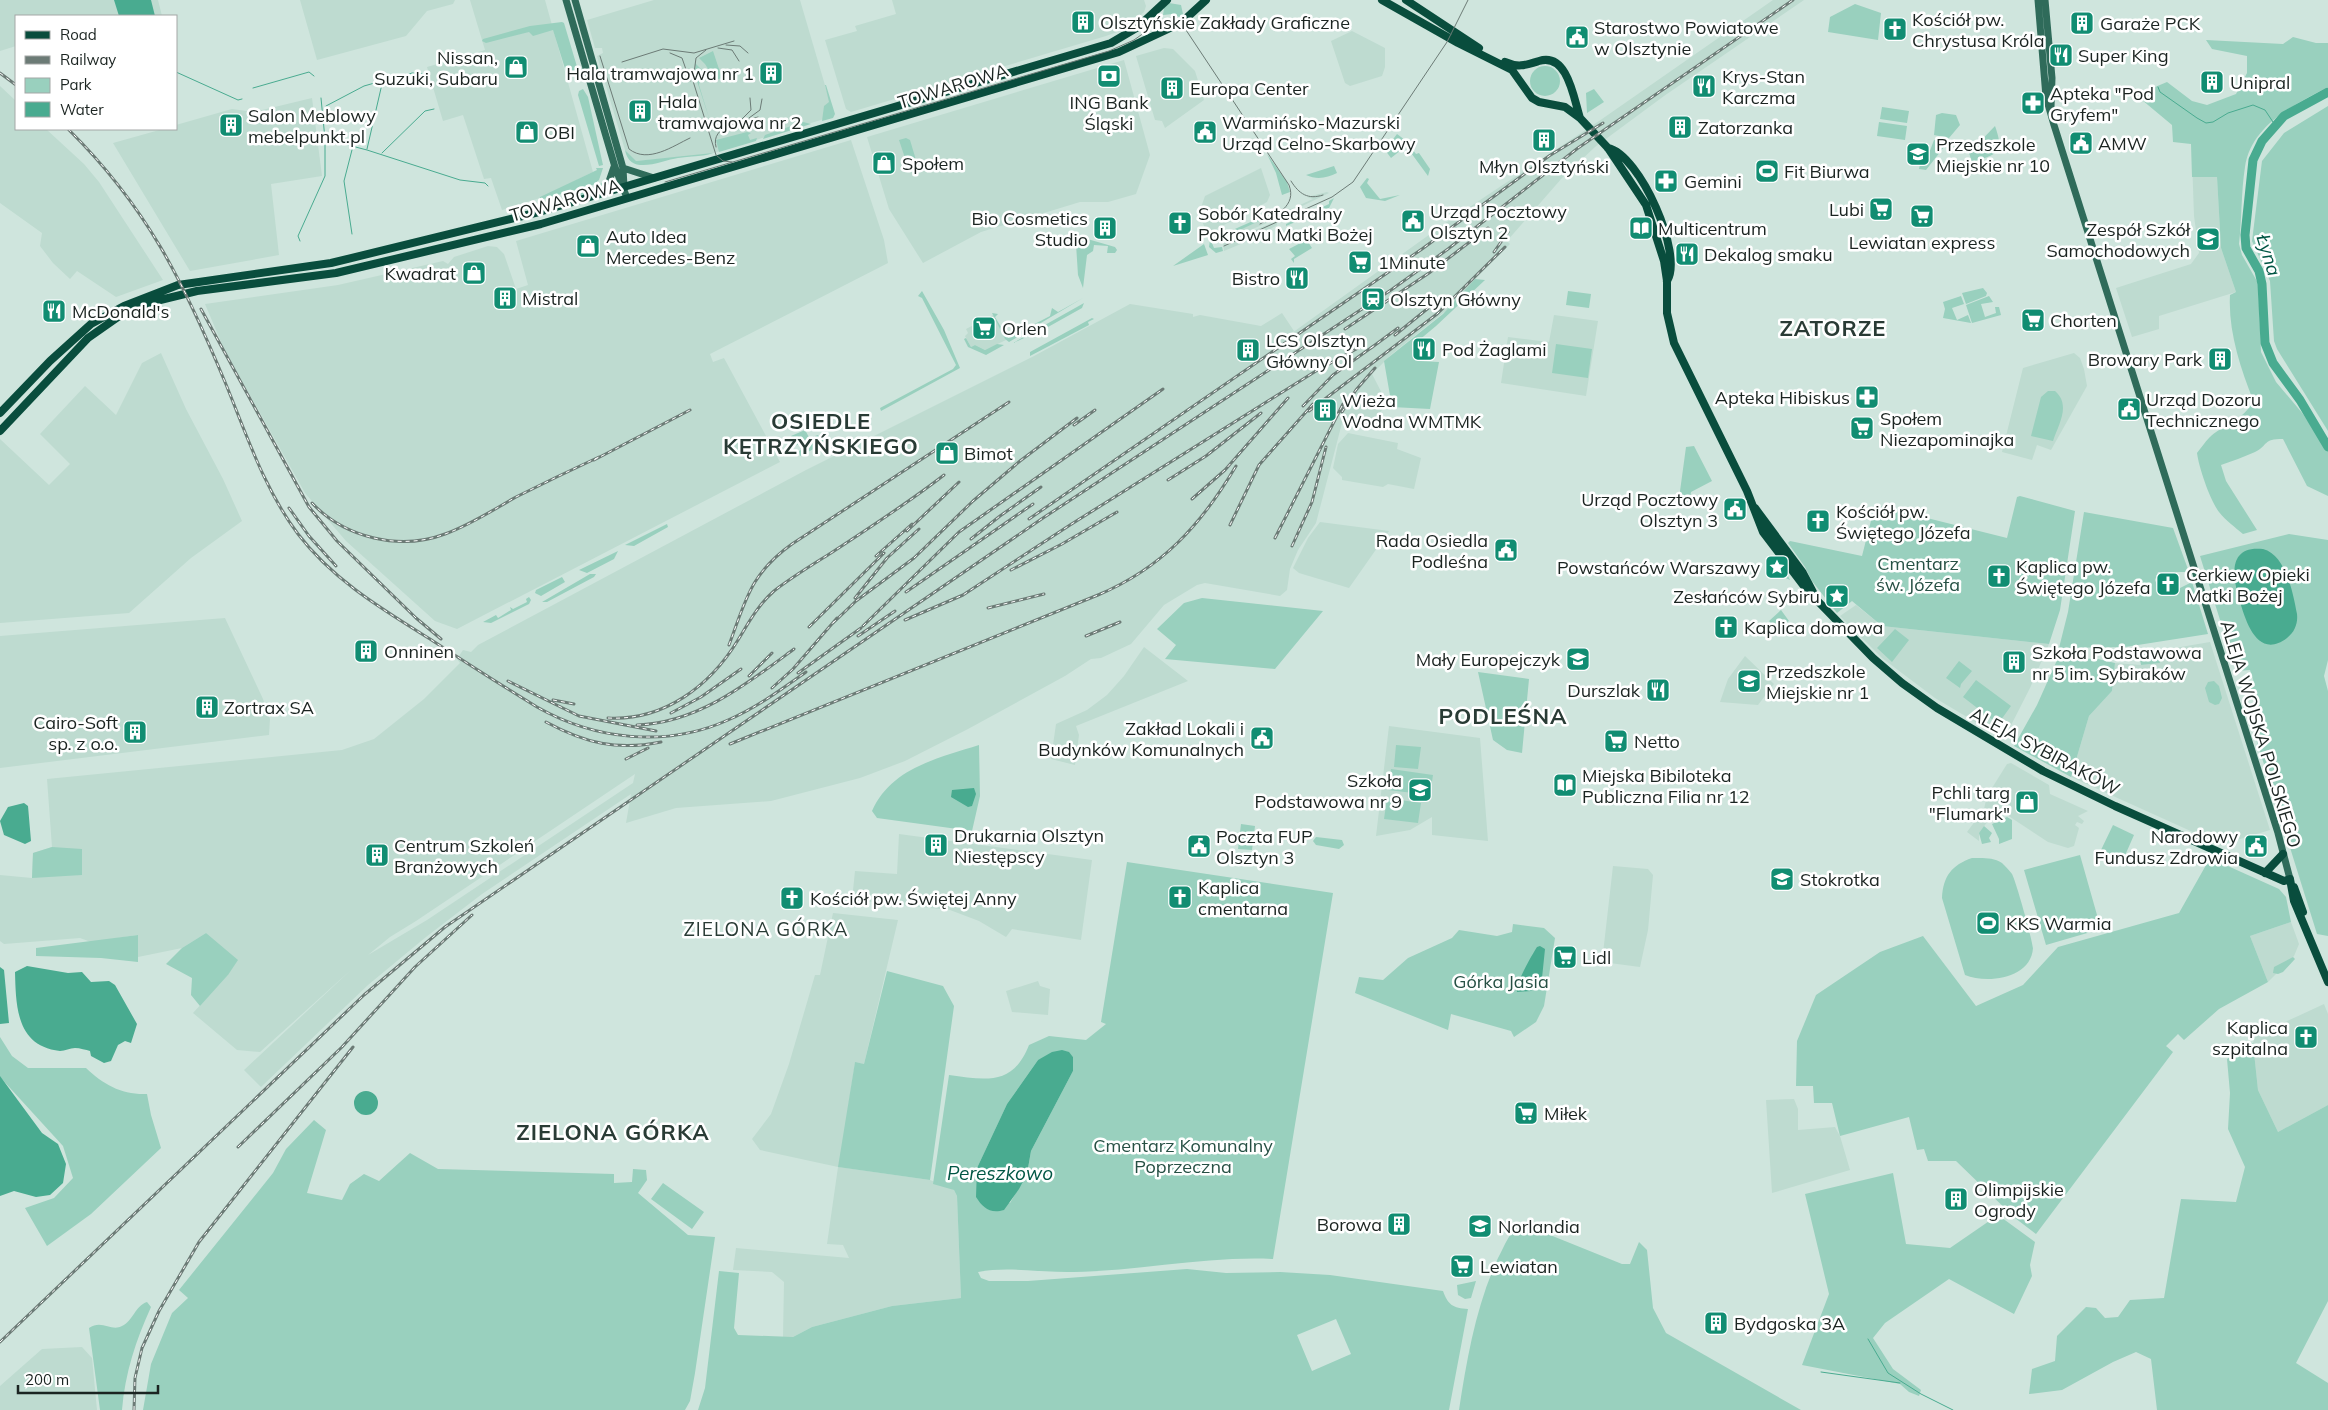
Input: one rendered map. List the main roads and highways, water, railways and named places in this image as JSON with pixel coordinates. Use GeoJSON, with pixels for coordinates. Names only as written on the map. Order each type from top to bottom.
{"type":"FeatureCollection","features":[{"type":"Feature","properties":{"kind":"main road"},"geometry":{"type":"LineString","coordinates":[[566,0],[614,167],[627,198]]}},
{"type":"Feature","properties":{"kind":"main road"},"geometry":{"type":"LineString","coordinates":[[574,0],[623,168],[624,187]]}},
{"type":"Feature","properties":{"kind":"main road","name":"TOWAROWA"},"geometry":{"type":"LineString","coordinates":[[0,413],[50,361],[91,324],[129,303],[178,285],[274,272],[343,260],[533,214],[1111,42],[1138,27],[1167,0]]}},
{"type":"Feature","properties":{"kind":"main road","name":"TOWAROWA"},"geometry":{"type":"LineString","coordinates":[[0,431],[59,366],[97,331],[128,311],[152,302],[197,291],[336,273],[541,224],[1119,52],[1169,29],[1206,0]]}},
{"type":"Feature","properties":{"kind":"main road"},"geometry":{"type":"LineString","coordinates":[[1382,0],[1512,70],[1525,89],[1536,100],[1562,105],[1581,119],[1608,148],[1646,206],[1662,252],[1667,281],[1666,304],[1669,323],[1680,358],[1754,508]]}},
{"type":"Feature","properties":{"kind":"main road"},"geometry":{"type":"LineString","coordinates":[[1406,0],[1464,40],[1511,65],[1520,66],[1545,60],[1557,63],[1563,69],[1581,119]]}},
{"type":"Feature","properties":{"kind":"main road","name":"ALEJA WOJSKA POLSKIEGO"},"geometry":{"type":"LineString","coordinates":[[2038,0],[2046,97],[2290,879],[2300,899],[2306,928],[2328,982]]}},
{"type":"Feature","properties":{"kind":"main road","name":"ALEJA WOJSKA POLSKIEGO"},"geometry":{"type":"LineString","coordinates":[[2045,0],[2052,78],[2050,110]]}},
{"type":"Feature","properties":{"kind":"main road"},"geometry":{"type":"LineString","coordinates":[[605,193],[614,167]]}},
{"type":"Feature","properties":{"kind":"main road"},"geometry":{"type":"LineString","coordinates":[[623,168],[654,178]]}},
{"type":"Feature","properties":{"kind":"main road"},"geometry":{"type":"LineString","coordinates":[[272,282],[269,276],[274,272]]}},
{"type":"Feature","properties":{"kind":"main road","name":"ALEJA SYBIRAKÓW"},"geometry":{"type":"LineString","coordinates":[[1754,508],[1803,572],[1816,598]]}},
{"type":"Feature","properties":{"kind":"main road","name":"ALEJA SYBIRAKÓW"},"geometry":{"type":"LineString","coordinates":[[1754,508],[1756,519],[1763,532],[1816,598],[1873,658],[1902,683],[1996,745],[2091,795],[2265,873],[2284,881],[2290,879]]}},
{"type":"Feature","properties":{"kind":"main road"},"geometry":{"type":"LineString","coordinates":[[2265,873],[2283,854]]}},
{"type":"Feature","properties":{"kind":"water"},"geometry":{"type":"Polygon","coordinates":[[[114,0],[151,0],[155,15],[119,15],[114,0]]]}},
{"type":"Feature","properties":{"kind":"water"},"geometry":{"type":"Polygon","coordinates":[[[2251,549],[2263,549],[2271,553],[2283,567],[2291,586],[2297,614],[2297,621],[2290,636],[2277,644],[2261,642],[2255,636],[2246,619],[2235,583],[2235,565],[2238,558],[2243,552],[2251,549]]]}},
{"type":"Feature","properties":{"kind":"water"},"geometry":{"type":"Polygon","coordinates":[[[974,788],[976,794],[972,806],[968,807],[951,797],[952,790],[974,788]]]}},
{"type":"Feature","properties":{"kind":"water"},"geometry":{"type":"Polygon","coordinates":[[[24,803],[28,806],[31,841],[25,844],[4,835],[0,821],[8,807],[24,803]]]}},
{"type":"Feature","properties":{"kind":"water"},"geometry":{"type":"Polygon","coordinates":[[[1540,946],[1545,949],[1542,978],[1531,991],[1517,992],[1524,970],[1537,947],[1540,946]]]}},
{"type":"Feature","properties":{"kind":"water"},"geometry":{"type":"Polygon","coordinates":[[[27,966],[68,973],[82,972],[91,982],[109,981],[115,985],[137,1024],[131,1043],[125,1041],[118,1045],[111,1061],[104,1063],[91,1056],[90,1051],[75,1048],[60,1051],[45,1048],[35,1041],[27,1033],[21,1022],[16,998],[15,972],[27,966]]]}},
{"type":"Feature","properties":{"kind":"water"},"geometry":{"type":"Polygon","coordinates":[[[0,967],[4,970],[9,1023],[0,1024],[0,967]]]}},
{"type":"Feature","properties":{"kind":"water","name":"Pereszkowo"},"geometry":{"type":"Polygon","coordinates":[[[1062,1050],[1069,1052],[1073,1057],[1073,1071],[1031,1151],[1027,1174],[1019,1189],[1004,1210],[991,1211],[981,1204],[976,1197],[977,1168],[1007,1104],[1038,1060],[1052,1052],[1062,1050]]]}},
{"type":"Feature","properties":{"kind":"water"},"geometry":{"type":"Polygon","coordinates":[[[0,1076],[42,1133],[58,1144],[66,1164],[63,1183],[50,1195],[36,1197],[14,1191],[0,1196],[0,1076]]]}},
{"type":"Feature","properties":{"kind":"water"},"geometry":{"type":"Polygon","coordinates":[[[366,1091],[375,1094],[378,1103],[375,1112],[366,1115],[357,1112],[354,1103],[357,1094],[366,1091]]]}},
{"type":"Feature","properties":{"kind":"waterway"},"geometry":{"type":"LineString","coordinates":[[253,88],[309,72],[314,76]]}},
{"type":"Feature","properties":{"kind":"waterway"},"geometry":{"type":"LineString","coordinates":[[178,73],[238,100],[242,99]]}},
{"type":"Feature","properties":{"kind":"waterway"},"geometry":{"type":"LineString","coordinates":[[326,106],[364,86],[378,82],[384,84],[412,73],[423,74]]}},
{"type":"Feature","properties":{"kind":"waterway"},"geometry":{"type":"LineString","coordinates":[[367,149],[382,84]]}},
{"type":"Feature","properties":{"kind":"waterway"},"geometry":{"type":"LineString","coordinates":[[2158,87],[2160,92],[2206,123],[2213,122],[2228,113],[2253,105],[2265,110],[2275,125]]}},
{"type":"Feature","properties":{"kind":"waterway","name":"Łyna"},"geometry":{"type":"LineString","coordinates":[[2328,92],[2284,116],[2262,141],[2253,160],[2245,235],[2246,248],[2259,271],[2262,284],[2265,343],[2273,363],[2300,400],[2328,447]]}},
{"type":"Feature","properties":{"kind":"waterway"},"geometry":{"type":"LineString","coordinates":[[321,98],[325,139],[367,150],[460,180],[485,183],[488,186]]}},
{"type":"Feature","properties":{"kind":"waterway"},"geometry":{"type":"LineString","coordinates":[[382,153],[425,111],[434,109]]}},
{"type":"Feature","properties":{"kind":"waterway"},"geometry":{"type":"LineString","coordinates":[[300,241],[298,236],[325,176],[325,140]]}},
{"type":"Feature","properties":{"kind":"waterway"},"geometry":{"type":"LineString","coordinates":[[352,234],[344,181],[353,146]]}},
{"type":"Feature","properties":{"kind":"waterway"},"geometry":{"type":"LineString","coordinates":[[1868,1339],[1888,1373],[1921,1394],[1953,1410]]}},
{"type":"Feature","properties":{"kind":"waterway"},"geometry":{"type":"LineString","coordinates":[[1821,1372],[1900,1383]]}},
{"type":"Feature","properties":{"kind":"tram line"},"geometry":{"type":"LineString","coordinates":[[1224,246],[1332,197],[1353,182],[1447,42],[1468,0]]}},
{"type":"Feature","properties":{"kind":"tram line"},"geometry":{"type":"LineString","coordinates":[[665,182],[1109,51],[1134,40],[1162,20],[1172,18],[1180,21],[1289,185],[1291,192],[1288,204],[1284,209],[1260,224]]}},
{"type":"Feature","properties":{"kind":"tram line"},"geometry":{"type":"LineString","coordinates":[[622,62],[663,49],[694,53],[734,41]]}},
{"type":"Feature","properties":{"kind":"tram line"},"geometry":{"type":"LineString","coordinates":[[726,45],[740,46],[748,53]]}},
{"type":"Feature","properties":{"kind":"tram line"},"geometry":{"type":"LineString","coordinates":[[718,48],[732,50],[739,61]]}},
{"type":"Feature","properties":{"kind":"tram line"},"geometry":{"type":"LineString","coordinates":[[706,50],[696,58],[693,81],[716,155],[723,161],[732,162]]}},
{"type":"Feature","properties":{"kind":"tram line"},"geometry":{"type":"LineString","coordinates":[[670,53],[682,58],[690,81]]}},
{"type":"Feature","properties":{"kind":"tram line"},"geometry":{"type":"LineString","coordinates":[[600,56],[629,149],[644,155],[652,154],[668,149],[690,138]]}},
{"type":"Feature","properties":{"kind":"tram line"},"geometry":{"type":"LineString","coordinates":[[740,121],[751,110],[750,98]]}},
{"type":"Feature","properties":{"kind":"tram line"},"geometry":{"type":"LineString","coordinates":[[749,118],[760,110],[762,99]]}},
{"type":"Feature","properties":{"kind":"tram line"},"geometry":{"type":"LineString","coordinates":[[716,147],[715,140],[722,129],[758,117]]}},
{"type":"Feature","properties":{"kind":"tram line"},"geometry":{"type":"LineString","coordinates":[[1291,181],[1304,195],[1313,197],[1323,195]]}},
{"type":"Feature","properties":{"kind":"railway"},"geometry":{"type":"LineString","coordinates":[[0,1342],[364,995],[445,927],[1043,518],[1391,290],[1448,249],[1578,148],[1793,0]]}},
{"type":"Feature","properties":{"kind":"railway"},"geometry":{"type":"LineString","coordinates":[[0,73],[15,84]]}},
{"type":"Feature","properties":{"kind":"railway"},"geometry":{"type":"LineString","coordinates":[[1029,519],[1422,249],[1549,156],[1603,123]]}},
{"type":"Feature","properties":{"kind":"railway"},"geometry":{"type":"LineString","coordinates":[[69,130],[120,187],[160,247],[194,311],[265,480],[298,534],[342,580],[394,616],[537,707],[583,727],[607,733],[656,737],[704,729],[749,710],[806,672]]}},
{"type":"Feature","properties":{"kind":"railway"},"geometry":{"type":"LineString","coordinates":[[1345,329],[1429,273],[1488,228]]}},
{"type":"Feature","properties":{"kind":"railway"},"geometry":{"type":"LineString","coordinates":[[1494,252],[1508,232]]}},
{"type":"Feature","properties":{"kind":"railway"},"geometry":{"type":"LineString","coordinates":[[1309,411],[1437,314],[1505,247]]}},
{"type":"Feature","properties":{"kind":"railway"},"geometry":{"type":"LineString","coordinates":[[1395,335],[1437,301]]}},
{"type":"Feature","properties":{"kind":"railway"},"geometry":{"type":"LineString","coordinates":[[201,309],[309,507],[337,541],[416,618],[441,639]]}},
{"type":"Feature","properties":{"kind":"railway"},"geometry":{"type":"LineString","coordinates":[[1371,348],[1398,328]]}},
{"type":"Feature","properties":{"kind":"railway"},"geometry":{"type":"LineString","coordinates":[[1303,406],[1333,375],[1375,345]]}},
{"type":"Feature","properties":{"kind":"railway"},"geometry":{"type":"LineString","coordinates":[[905,620],[963,595],[1070,525],[1316,371],[1360,347]]}},
{"type":"Feature","properties":{"kind":"railway"},"geometry":{"type":"LineString","coordinates":[[1342,412],[1356,390],[1375,368]]}},
{"type":"Feature","properties":{"kind":"railway"},"geometry":{"type":"LineString","coordinates":[[863,626],[959,532],[1163,389]]}},
{"type":"Feature","properties":{"kind":"railway"},"geometry":{"type":"LineString","coordinates":[[1192,499],[1225,470],[1288,398]]}},
{"type":"Feature","properties":{"kind":"railway"},"geometry":{"type":"LineString","coordinates":[[729,645],[751,589],[758,577],[778,555],[1009,402]]}},
{"type":"Feature","properties":{"kind":"railway"},"geometry":{"type":"LineString","coordinates":[[1230,525],[1259,465],[1313,404]]}},
{"type":"Feature","properties":{"kind":"railway"},"geometry":{"type":"LineString","coordinates":[[1275,538],[1343,404]]}},
{"type":"Feature","properties":{"kind":"railway"},"geometry":{"type":"LineString","coordinates":[[594,460],[690,410]]}},
{"type":"Feature","properties":{"kind":"railway"},"geometry":{"type":"LineString","coordinates":[[1074,425],[1095,410]]}},
{"type":"Feature","properties":{"kind":"railway"},"geometry":{"type":"LineString","coordinates":[[1168,480],[1206,456],[1261,413]]}},
{"type":"Feature","properties":{"kind":"railway"},"geometry":{"type":"LineString","coordinates":[[833,623],[856,601],[914,558],[973,501],[1020,461],[1077,418]]}},
{"type":"Feature","properties":{"kind":"railway"},"geometry":{"type":"LineString","coordinates":[[1292,546],[1312,502],[1326,447]]}},
{"type":"Feature","properties":{"kind":"railway"},"geometry":{"type":"LineString","coordinates":[[312,503],[325,515],[357,533],[392,541],[428,539],[463,526],[516,497],[599,457]]}},
{"type":"Feature","properties":{"kind":"railway"},"geometry":{"type":"LineString","coordinates":[[730,744],[1121,584],[1161,558],[1194,526],[1236,466]]}},
{"type":"Feature","properties":{"kind":"railway"},"geometry":{"type":"LineString","coordinates":[[608,718],[648,714],[684,697],[699,686],[727,657],[758,608],[768,596],[944,475]]}},
{"type":"Feature","properties":{"kind":"railway"},"geometry":{"type":"LineString","coordinates":[[907,531],[959,482]]}},
{"type":"Feature","properties":{"kind":"railway"},"geometry":{"type":"LineString","coordinates":[[971,539],[1041,487]]}},
{"type":"Feature","properties":{"kind":"railway"},"geometry":{"type":"LineString","coordinates":[[906,592],[1033,504]]}},
{"type":"Feature","properties":{"kind":"railway"},"geometry":{"type":"LineString","coordinates":[[289,508],[309,536],[336,566]]}},
{"type":"Feature","properties":{"kind":"railway"},"geometry":{"type":"LineString","coordinates":[[1011,570],[1062,544],[1117,512]]}},
{"type":"Feature","properties":{"kind":"railway"},"geometry":{"type":"LineString","coordinates":[[876,556],[912,524]]}},
{"type":"Feature","properties":{"kind":"railway"},"geometry":{"type":"LineString","coordinates":[[855,598],[887,558],[919,529]]}},
{"type":"Feature","properties":{"kind":"railway"},"geometry":{"type":"LineString","coordinates":[[809,627],[884,553]]}},
{"type":"Feature","properties":{"kind":"railway"},"geometry":{"type":"LineString","coordinates":[[988,608],[1044,594]]}},
{"type":"Feature","properties":{"kind":"railway"},"geometry":{"type":"LineString","coordinates":[[858,636],[895,611]]}},
{"type":"Feature","properties":{"kind":"railway"},"geometry":{"type":"LineString","coordinates":[[772,688],[793,669],[837,618]]}},
{"type":"Feature","properties":{"kind":"railway"},"geometry":{"type":"LineString","coordinates":[[1086,636],[1120,622]]}},
{"type":"Feature","properties":{"kind":"railway"},"geometry":{"type":"LineString","coordinates":[[798,673],[861,628]]}},
{"type":"Feature","properties":{"kind":"railway"},"geometry":{"type":"LineString","coordinates":[[637,725],[659,723],[701,709],[759,675],[794,649]]}},
{"type":"Feature","properties":{"kind":"railway"},"geometry":{"type":"LineString","coordinates":[[749,676],[772,653]]}},
{"type":"Feature","properties":{"kind":"railway"},"geometry":{"type":"LineString","coordinates":[[671,713],[701,697],[741,669]]}},
{"type":"Feature","properties":{"kind":"railway"},"geometry":{"type":"LineString","coordinates":[[508,681],[579,716],[656,731]]}},
{"type":"Feature","properties":{"kind":"railway"},"geometry":{"type":"LineString","coordinates":[[553,700],[574,704]]}},
{"type":"Feature","properties":{"kind":"railway"},"geometry":{"type":"LineString","coordinates":[[546,722],[574,735],[602,743],[630,746],[661,742]]}},
{"type":"Feature","properties":{"kind":"railway"},"geometry":{"type":"LineString","coordinates":[[626,759],[648,748]]}},
{"type":"Feature","properties":{"kind":"railway"},"geometry":{"type":"LineString","coordinates":[[238,1147],[342,1047],[415,967],[472,915]]}},
{"type":"Feature","properties":{"kind":"railway"},"geometry":{"type":"LineString","coordinates":[[134,1410],[135,1378],[142,1348],[159,1311],[199,1242],[353,1047]]}},
{"type":"Feature","properties":{"kind":"place","name":"Olsztyńskie Zakłady Graficzne"},"geometry":{"type":"Point","coordinates":[1083,22]}},
{"type":"Feature","properties":{"kind":"place","name":"Garaże PCK"},"geometry":{"type":"Point","coordinates":[2082,23]}},
{"type":"Feature","properties":{"kind":"place","name":"Kościół pw. Chrystusa Króla"},"geometry":{"type":"Point","coordinates":[1895,29]}},
{"type":"Feature","properties":{"kind":"place","name":"Starostwo Powiatowe w Olsztynie"},"geometry":{"type":"Point","coordinates":[1577,37]}},
{"type":"Feature","properties":{"kind":"place","name":"Super King"},"geometry":{"type":"Point","coordinates":[2061,55]}},
{"type":"Feature","properties":{"kind":"place","name":"Nissan, Suzuki, Subaru"},"geometry":{"type":"Point","coordinates":[516,67]}},
{"type":"Feature","properties":{"kind":"place","name":"Hala tramwajowa nr 1"},"geometry":{"type":"Point","coordinates":[771,73]}},
{"type":"Feature","properties":{"kind":"place","name":"ING Bank Śląski"},"geometry":{"type":"Point","coordinates":[1109,76]}},
{"type":"Feature","properties":{"kind":"place","name":"Unipral"},"geometry":{"type":"Point","coordinates":[2212,82]}},
{"type":"Feature","properties":{"kind":"place","name":"Krys-Stan Karczma"},"geometry":{"type":"Point","coordinates":[1704,86]}},
{"type":"Feature","properties":{"kind":"place","name":"Europa Center"},"geometry":{"type":"Point","coordinates":[1172,88]}},
{"type":"Feature","properties":{"kind":"place","name":"Apteka \"Pod Gryfem\""},"geometry":{"type":"Point","coordinates":[2033,103]}},
{"type":"Feature","properties":{"kind":"place","name":"Hala tramwajowa nr 2"},"geometry":{"type":"Point","coordinates":[640,111]}},
{"type":"Feature","properties":{"kind":"place","name":"Salon Meblowy mebelpunkt.pl"},"geometry":{"type":"Point","coordinates":[231,125]}},
{"type":"Feature","properties":{"kind":"place","name":"Zatorzanka"},"geometry":{"type":"Point","coordinates":[1680,127]}},
{"type":"Feature","properties":{"kind":"place","name":"OBI"},"geometry":{"type":"Point","coordinates":[527,132]}},
{"type":"Feature","properties":{"kind":"place","name":"Warmińsko-Mazurski Urząd Celno-Skarbowy"},"geometry":{"type":"Point","coordinates":[1205,132]}},
{"type":"Feature","properties":{"kind":"place","name":"Młyn Olsztyński"},"geometry":{"type":"Point","coordinates":[1544,140]}},
{"type":"Feature","properties":{"kind":"place","name":"AMW"},"geometry":{"type":"Point","coordinates":[2081,143]}},
{"type":"Feature","properties":{"kind":"place","name":"Przedszkole Miejskie nr 10"},"geometry":{"type":"Point","coordinates":[1918,154]}},
{"type":"Feature","properties":{"kind":"place","name":"Społem"},"geometry":{"type":"Point","coordinates":[884,163]}},
{"type":"Feature","properties":{"kind":"place","name":"Fit Biurwa"},"geometry":{"type":"Point","coordinates":[1767,171]}},
{"type":"Feature","properties":{"kind":"place","name":"Gemini"},"geometry":{"type":"Point","coordinates":[1666,181]}},
{"type":"Feature","properties":{"kind":"place","name":"Lubi"},"geometry":{"type":"Point","coordinates":[1881,209]}},
{"type":"Feature","properties":{"kind":"place","name":"Lewiatan express"},"geometry":{"type":"Point","coordinates":[1922,216]}},
{"type":"Feature","properties":{"kind":"place","name":"Urząd Pocztowy Olsztyn 2"},"geometry":{"type":"Point","coordinates":[1413,221]}},
{"type":"Feature","properties":{"kind":"place","name":"Sobór Katedralny Pokrowu Matki Bożej"},"geometry":{"type":"Point","coordinates":[1180,223]}},
{"type":"Feature","properties":{"kind":"place","name":"Bio Cosmetics Studio"},"geometry":{"type":"Point","coordinates":[1105,228]}},
{"type":"Feature","properties":{"kind":"place","name":"Multicentrum"},"geometry":{"type":"Point","coordinates":[1641,228]}},
{"type":"Feature","properties":{"kind":"place","name":"Zespół Szkół Samochodowych"},"geometry":{"type":"Point","coordinates":[2208,239]}},
{"type":"Feature","properties":{"kind":"place","name":"Auto Idea Mercedes-Benz"},"geometry":{"type":"Point","coordinates":[588,246]}},
{"type":"Feature","properties":{"kind":"place","name":"Dekalog smaku"},"geometry":{"type":"Point","coordinates":[1687,254]}},
{"type":"Feature","properties":{"kind":"place","name":"1Minute"},"geometry":{"type":"Point","coordinates":[1360,262]}},
{"type":"Feature","properties":{"kind":"place","name":"Kwadrat"},"geometry":{"type":"Point","coordinates":[474,273]}},
{"type":"Feature","properties":{"kind":"place","name":"Bistro"},"geometry":{"type":"Point","coordinates":[1297,278]}},
{"type":"Feature","properties":{"kind":"place","name":"Mistral"},"geometry":{"type":"Point","coordinates":[505,298]}},
{"type":"Feature","properties":{"kind":"place","name":"Olsztyn Główny"},"geometry":{"type":"Point","coordinates":[1373,299]}},
{"type":"Feature","properties":{"kind":"place","name":"McDonald's"},"geometry":{"type":"Point","coordinates":[54,311]}},
{"type":"Feature","properties":{"kind":"place","name":"Chorten"},"geometry":{"type":"Point","coordinates":[2033,320]}},
{"type":"Feature","properties":{"kind":"place","name":"Orlen"},"geometry":{"type":"Point","coordinates":[984,328]}},
{"type":"Feature","properties":{"kind":"place","name":"Pod Żaglami"},"geometry":{"type":"Point","coordinates":[1424,349]}},
{"type":"Feature","properties":{"kind":"place","name":"LCS Olsztyn Główny Ol"},"geometry":{"type":"Point","coordinates":[1248,350]}},
{"type":"Feature","properties":{"kind":"place","name":"Browary Park"},"geometry":{"type":"Point","coordinates":[2220,359]}},
{"type":"Feature","properties":{"kind":"place","name":"Apteka Hibiskus"},"geometry":{"type":"Point","coordinates":[1867,397]}},
{"type":"Feature","properties":{"kind":"place","name":"Urząd Dozoru Technicznego"},"geometry":{"type":"Point","coordinates":[2129,409]}},
{"type":"Feature","properties":{"kind":"place","name":"Wieża Wodna WMTMK"},"geometry":{"type":"Point","coordinates":[1325,410]}},
{"type":"Feature","properties":{"kind":"place","name":"Społem Niezapominajka"},"geometry":{"type":"Point","coordinates":[1862,428]}},
{"type":"Feature","properties":{"kind":"place","name":"Bimot"},"geometry":{"type":"Point","coordinates":[947,453]}},
{"type":"Feature","properties":{"kind":"place","name":"Urząd Pocztowy Olsztyn 3"},"geometry":{"type":"Point","coordinates":[1735,509]}},
{"type":"Feature","properties":{"kind":"place","name":"Kościół pw. Świętego Józefa"},"geometry":{"type":"Point","coordinates":[1818,521]}},
{"type":"Feature","properties":{"kind":"place","name":"Rada Osiedla Podleśna"},"geometry":{"type":"Point","coordinates":[1506,550]}},
{"type":"Feature","properties":{"kind":"place","name":"Powstańców Warszawy"},"geometry":{"type":"Point","coordinates":[1777,567]}},
{"type":"Feature","properties":{"kind":"place","name":"Kaplica pw. Świętego Józefa"},"geometry":{"type":"Point","coordinates":[1999,576]}},
{"type":"Feature","properties":{"kind":"place","name":"Cerkiew Opieki Matki Bożej"},"geometry":{"type":"Point","coordinates":[2168,584]}},
{"type":"Feature","properties":{"kind":"place","name":"Zesłańców Sybiru"},"geometry":{"type":"Point","coordinates":[1837,596]}},
{"type":"Feature","properties":{"kind":"place","name":"Kaplica domowa"},"geometry":{"type":"Point","coordinates":[1726,627]}},
{"type":"Feature","properties":{"kind":"place","name":"Onninen"},"geometry":{"type":"Point","coordinates":[366,651]}},
{"type":"Feature","properties":{"kind":"place","name":"Mały Europejczyk"},"geometry":{"type":"Point","coordinates":[1578,659]}},
{"type":"Feature","properties":{"kind":"place","name":"Szkoła Podstawowa nr 5 im. Sybiraków"},"geometry":{"type":"Point","coordinates":[2014,662]}},
{"type":"Feature","properties":{"kind":"place","name":"Przedszkole Miejskie nr 1"},"geometry":{"type":"Point","coordinates":[1749,681]}},
{"type":"Feature","properties":{"kind":"place","name":"Durszlak"},"geometry":{"type":"Point","coordinates":[1658,690]}},
{"type":"Feature","properties":{"kind":"place","name":"Zortrax SA"},"geometry":{"type":"Point","coordinates":[207,707]}},
{"type":"Feature","properties":{"kind":"place","name":"Cairo-Soft sp. z o.o."},"geometry":{"type":"Point","coordinates":[135,732]}},
{"type":"Feature","properties":{"kind":"place","name":"Zakład Lokali i Budynków Komunalnych"},"geometry":{"type":"Point","coordinates":[1262,738]}},
{"type":"Feature","properties":{"kind":"place","name":"Netto"},"geometry":{"type":"Point","coordinates":[1616,741]}},
{"type":"Feature","properties":{"kind":"place","name":"Miejska Bibiloteka Publiczna Filia nr 12"},"geometry":{"type":"Point","coordinates":[1565,785]}},
{"type":"Feature","properties":{"kind":"place","name":"Szkoła Podstawowa nr 9"},"geometry":{"type":"Point","coordinates":[1420,790]}},
{"type":"Feature","properties":{"kind":"place","name":"Pchli targ \"Flumark\""},"geometry":{"type":"Point","coordinates":[2027,802]}},
{"type":"Feature","properties":{"kind":"place","name":"Drukarnia Olsztyn Niestępscy"},"geometry":{"type":"Point","coordinates":[936,845]}},
{"type":"Feature","properties":{"kind":"place","name":"Poczta FUP Olsztyn 3"},"geometry":{"type":"Point","coordinates":[1199,846]}},
{"type":"Feature","properties":{"kind":"place","name":"Narodowy Fundusz Zdrowia"},"geometry":{"type":"Point","coordinates":[2256,846]}},
{"type":"Feature","properties":{"kind":"place","name":"Centrum Szkoleń Branżowych"},"geometry":{"type":"Point","coordinates":[377,855]}},
{"type":"Feature","properties":{"kind":"place","name":"Stokrotka"},"geometry":{"type":"Point","coordinates":[1782,879]}},
{"type":"Feature","properties":{"kind":"place","name":"Kaplica cmentarna"},"geometry":{"type":"Point","coordinates":[1180,897]}},
{"type":"Feature","properties":{"kind":"place","name":"Kościół pw. Świętej Anny"},"geometry":{"type":"Point","coordinates":[792,898]}},
{"type":"Feature","properties":{"kind":"place","name":"KKS Warmia"},"geometry":{"type":"Point","coordinates":[1988,923]}},
{"type":"Feature","properties":{"kind":"place","name":"Lidl"},"geometry":{"type":"Point","coordinates":[1565,957]}},
{"type":"Feature","properties":{"kind":"place","name":"Kaplica szpitalna"},"geometry":{"type":"Point","coordinates":[2306,1037]}},
{"type":"Feature","properties":{"kind":"place","name":"Miłek"},"geometry":{"type":"Point","coordinates":[1526,1113]}},
{"type":"Feature","properties":{"kind":"place","name":"Olimpijskie Ogrody"},"geometry":{"type":"Point","coordinates":[1956,1199]}},
{"type":"Feature","properties":{"kind":"place","name":"Borowa"},"geometry":{"type":"Point","coordinates":[1399,1224]}},
{"type":"Feature","properties":{"kind":"place","name":"Norlandia"},"geometry":{"type":"Point","coordinates":[1480,1226]}},
{"type":"Feature","properties":{"kind":"place","name":"Lewiatan"},"geometry":{"type":"Point","coordinates":[1462,1266]}},
{"type":"Feature","properties":{"kind":"place","name":"Bydgoska 3A"},"geometry":{"type":"Point","coordinates":[1716,1323]}},
{"type":"Feature","properties":{"kind":"district","name":"ZATORZE"},"geometry":{"type":"Point","coordinates":[1833,328]}},
{"type":"Feature","properties":{"kind":"district","name":"OSIEDLE KĘTRZYŃSKIEGO"},"geometry":{"type":"Point","coordinates":[821,434]}},
{"type":"Feature","properties":{"kind":"district","name":"PODLEŚNA"},"geometry":{"type":"Point","coordinates":[1503,716]}},
{"type":"Feature","properties":{"kind":"district","name":"ZIELONA GÓRKA"},"geometry":{"type":"Point","coordinates":[766,929]}},
{"type":"Feature","properties":{"kind":"district","name":"ZIELONA GÓRKA"},"geometry":{"type":"Point","coordinates":[613,1132]}},
{"type":"Feature","properties":{"kind":"park label","name":"Cmentarz św. Józefa"},"geometry":{"type":"Point","coordinates":[1918,573]}},
{"type":"Feature","properties":{"kind":"park label","name":"Górka Jasia"},"geometry":{"type":"Point","coordinates":[1501,981]}},
{"type":"Feature","properties":{"kind":"park label","name":"Cmentarz Komunalny Poprzeczna"},"geometry":{"type":"Point","coordinates":[1183,1155]}}]}
